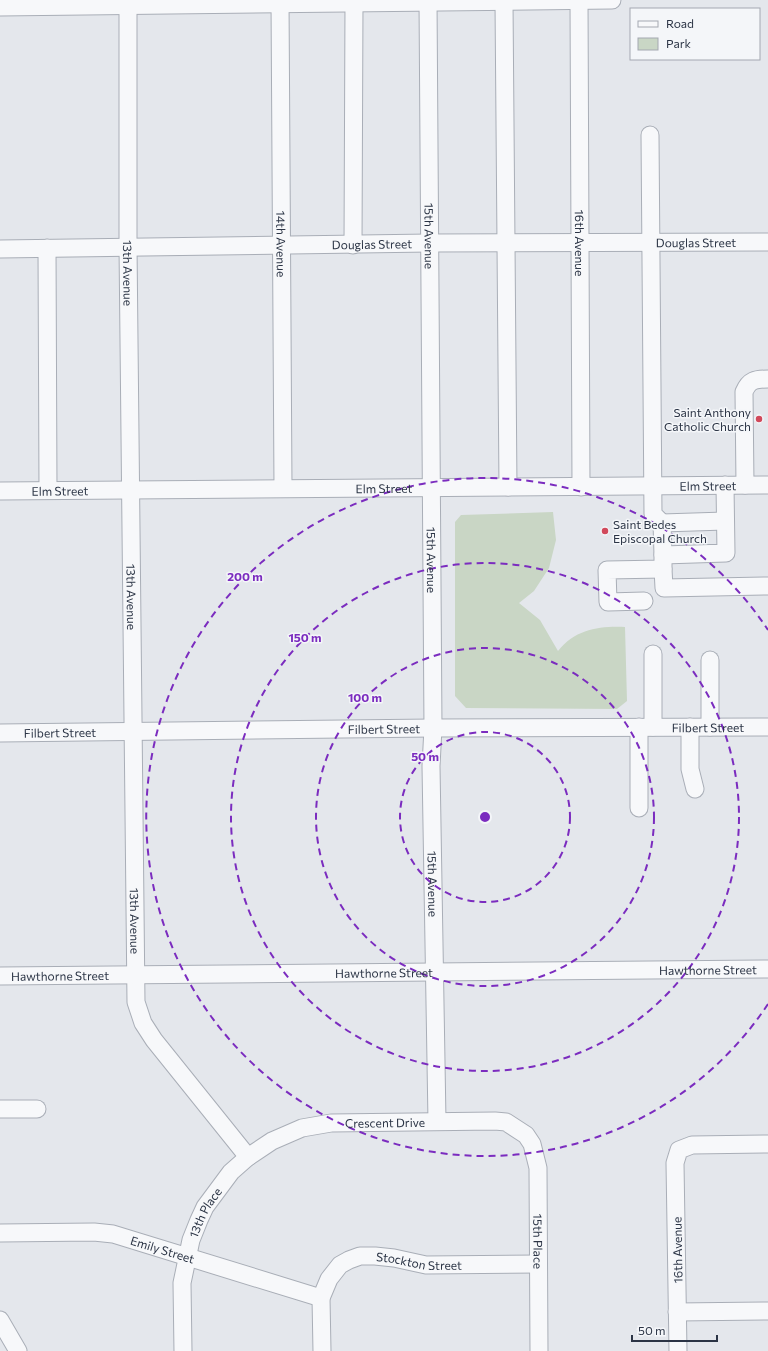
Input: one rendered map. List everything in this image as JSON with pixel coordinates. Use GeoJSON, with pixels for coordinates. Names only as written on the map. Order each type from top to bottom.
{"type":"FeatureCollection","features":[{"type":"Feature","properties":{"kind":"street","name":"16th Avenue"},"geometry":{"type":"LineString","coordinates":[[579,0],[581,487]]}},
{"type":"Feature","properties":{"kind":"street"},"geometry":{"type":"LineString","coordinates":[[0,7],[128,2],[354,3],[612,0]]}},
{"type":"Feature","properties":{"kind":"street","name":"15th Avenue"},"geometry":{"type":"LineString","coordinates":[[428,1],[430,487],[433,728],[431,766],[437,1120]]}},
{"type":"Feature","properties":{"kind":"street","name":"13th Avenue"},"geometry":{"type":"LineString","coordinates":[[128,2],[128,246],[136,1002],[143,1023],[154,1040],[248,1157]]}},
{"type":"Feature","properties":{"kind":"street","name":"14th Avenue"},"geometry":{"type":"LineString","coordinates":[[280,2],[280,246],[283,488]]}},
{"type":"Feature","properties":{"kind":"street"},"geometry":{"type":"LineString","coordinates":[[504,2],[508,487]]}},
{"type":"Feature","properties":{"kind":"street"},"geometry":{"type":"LineString","coordinates":[[353,245],[354,3]]}},
{"type":"Feature","properties":{"kind":"street"},"geometry":{"type":"LineString","coordinates":[[650,135],[653,514],[662,523],[664,588],[768,586]]}},
{"type":"Feature","properties":{"kind":"street","name":"Douglas Street"},"geometry":{"type":"LineString","coordinates":[[0,249],[128,246],[280,246],[430,243],[579,244],[768,242]]}},
{"type":"Feature","properties":{"kind":"street"},"geometry":{"type":"LineString","coordinates":[[47,248],[48,490]]}},
{"type":"Feature","properties":{"kind":"street"},"geometry":{"type":"LineString","coordinates":[[745,485],[744,392],[751,381],[755,379],[768,379]]}},
{"type":"Feature","properties":{"kind":"street","name":"Elm Street"},"geometry":{"type":"LineString","coordinates":[[0,491],[581,487],[768,484]]}},
{"type":"Feature","properties":{"kind":"street"},"geometry":{"type":"LineString","coordinates":[[644,601],[608,602],[607,570],[726,553],[725,485]]}},
{"type":"Feature","properties":{"kind":"street"},"geometry":{"type":"LineString","coordinates":[[662,523],[725,521]]}},
{"type":"Feature","properties":{"kind":"street"},"geometry":{"type":"LineString","coordinates":[[639,808],[653,654]]}},
{"type":"Feature","properties":{"kind":"street"},"geometry":{"type":"LineString","coordinates":[[710,660],[710,727]]}},
{"type":"Feature","properties":{"kind":"street"},"geometry":{"type":"LineString","coordinates":[[690,727],[690,769],[695,789]]}},
{"type":"Feature","properties":{"kind":"street","name":"Filbert Street"},"geometry":{"type":"LineString","coordinates":[[0,733],[433,728],[768,727]]}},
{"type":"Feature","properties":{"kind":"street","name":"Hawthorne Street"},"geometry":{"type":"LineString","coordinates":[[0,976],[768,969]]}},
{"type":"Feature","properties":{"kind":"street"},"geometry":{"type":"LineString","coordinates":[[0,1109],[37,1109]]}},
{"type":"Feature","properties":{"kind":"street","name":"Crescent Drive"},"geometry":{"type":"LineString","coordinates":[[248,1157],[277,1138],[302,1128],[345,1122],[437,1120],[506,1122],[526,1135]]}},
{"type":"Feature","properties":{"kind":"street","name":"15th Place"},"geometry":{"type":"LineString","coordinates":[[526,1135],[532,1144],[538,1168],[539,1351]]}},
{"type":"Feature","properties":{"kind":"street","name":"16th Avenue"},"geometry":{"type":"LineString","coordinates":[[678,1351],[675,1163],[679,1150],[692,1145],[768,1144]]}},
{"type":"Feature","properties":{"kind":"street","name":"13th Place"},"geometry":{"type":"LineString","coordinates":[[183,1351],[182,1283],[190,1240],[205,1207],[231,1172],[248,1157]]}},
{"type":"Feature","properties":{"kind":"street","name":"Emily Street"},"geometry":{"type":"LineString","coordinates":[[0,1233],[94,1232],[113,1234],[321,1298]]}},
{"type":"Feature","properties":{"kind":"street","name":"Stockton Street"},"geometry":{"type":"LineString","coordinates":[[321,1298],[329,1279],[340,1265],[360,1256],[394,1258],[426,1265],[538,1264]]}},
{"type":"Feature","properties":{"kind":"street"},"geometry":{"type":"LineString","coordinates":[[321,1298],[322,1351]]}},
{"type":"Feature","properties":{"kind":"street"},"geometry":{"type":"LineString","coordinates":[[677,1312],[768,1311]]}},
{"type":"Feature","properties":{"kind":"street"},"geometry":{"type":"LineString","coordinates":[[0,1320],[18,1351]]}},
{"type":"Feature","properties":{"kind":"green space"},"geometry":{"type":"Polygon","coordinates":[[[553,512],[556,540],[549,568],[534,591],[519,603],[540,620],[558,651],[572,638],[588,630],[606,627],[625,627],[627,701],[617,709],[466,708],[455,696],[455,522],[461,515],[553,512]]]}},
{"type":"Feature","properties":{"kind":"place","name":"Saint Anthony Catholic Church"},"geometry":{"type":"Point","coordinates":[759,419]}},
{"type":"Feature","properties":{"kind":"place","name":"Saint Bedes Episcopal Church"},"geometry":{"type":"Point","coordinates":[605,531]}}]}
